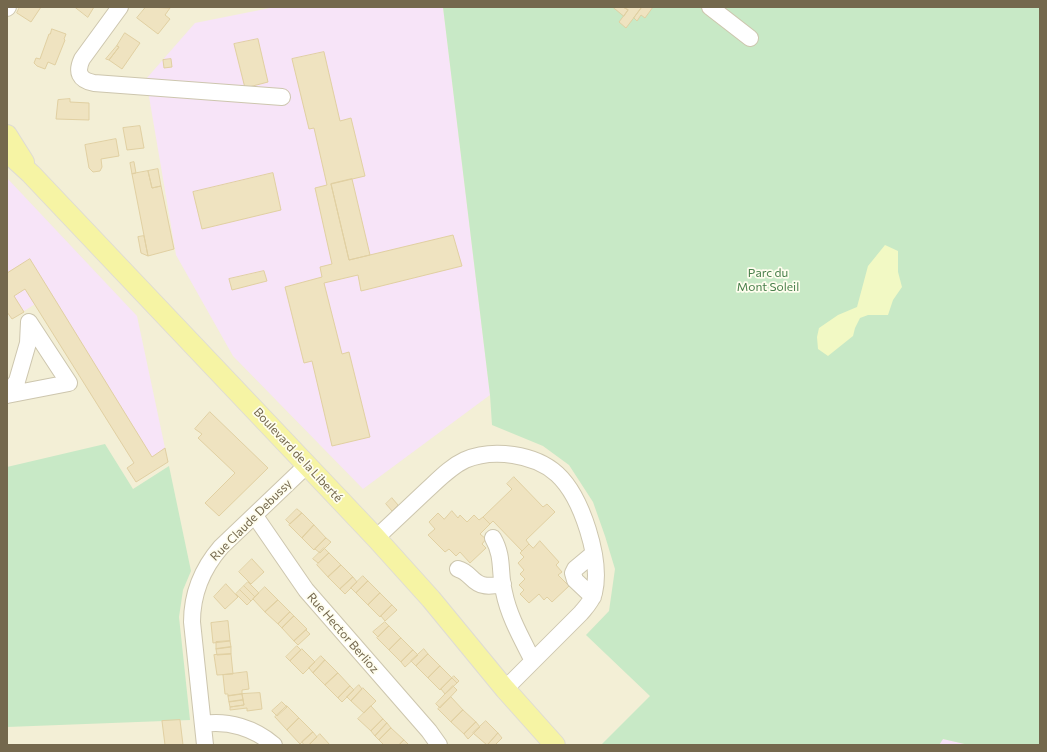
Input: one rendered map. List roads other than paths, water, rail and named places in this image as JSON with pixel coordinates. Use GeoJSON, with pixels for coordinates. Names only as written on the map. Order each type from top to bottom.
{"type":"FeatureCollection","features":[{"type":"Feature","properties":{"kind":"main road","name":"Boulevard de la Liberté"},"geometry":{"type":"LineString","coordinates":[[7,135],[10,149],[32,174],[376,538],[431,599],[505,689],[555,745]]}},
{"type":"Feature","properties":{"kind":"street"},"geometry":{"type":"LineString","coordinates":[[120,7],[80,63],[79,73],[81,77],[89,82],[282,97]]}},
{"type":"Feature","properties":{"kind":"street"},"geometry":{"type":"LineString","coordinates":[[710,7],[750,38]]}},
{"type":"Feature","properties":{"kind":"street"},"geometry":{"type":"LineString","coordinates":[[29,322],[69,383],[7,395],[17,381],[28,343],[29,322]]}},
{"type":"Feature","properties":{"kind":"street"},"geometry":{"type":"LineString","coordinates":[[376,538],[407,508],[453,468],[466,460],[498,454],[530,459],[543,464],[563,480],[572,492],[579,507],[589,536],[596,579],[593,597],[581,613],[505,689]]}},
{"type":"Feature","properties":{"kind":"street","name":"Rue Claude Debussy"},"geometry":{"type":"LineString","coordinates":[[205,745],[192,622],[196,589],[202,574],[211,559],[221,547],[307,465]]}},
{"type":"Feature","properties":{"kind":"street","name":"Rue Hector Berlioz"},"geometry":{"type":"LineString","coordinates":[[255,516],[303,586],[429,731],[439,745]]}},
{"type":"Feature","properties":{"kind":"street"},"geometry":{"type":"LineString","coordinates":[[493,538],[500,554],[503,584],[510,614],[533,661]]}},
{"type":"Feature","properties":{"kind":"street"},"geometry":{"type":"LineString","coordinates":[[593,554],[575,569],[573,573],[575,580],[593,597]]}},
{"type":"Feature","properties":{"kind":"street"},"geometry":{"type":"LineString","coordinates":[[458,569],[468,573],[475,581],[483,586],[503,584]]}},
{"type":"Feature","properties":{"kind":"street"},"geometry":{"type":"LineString","coordinates":[[203,724],[219,722],[234,725],[250,730],[274,745]]}},
{"type":"Feature","properties":{"kind":"park label","name":"Parc du Mont Soleil"},"geometry":{"type":"Point","coordinates":[768,280]}}]}
